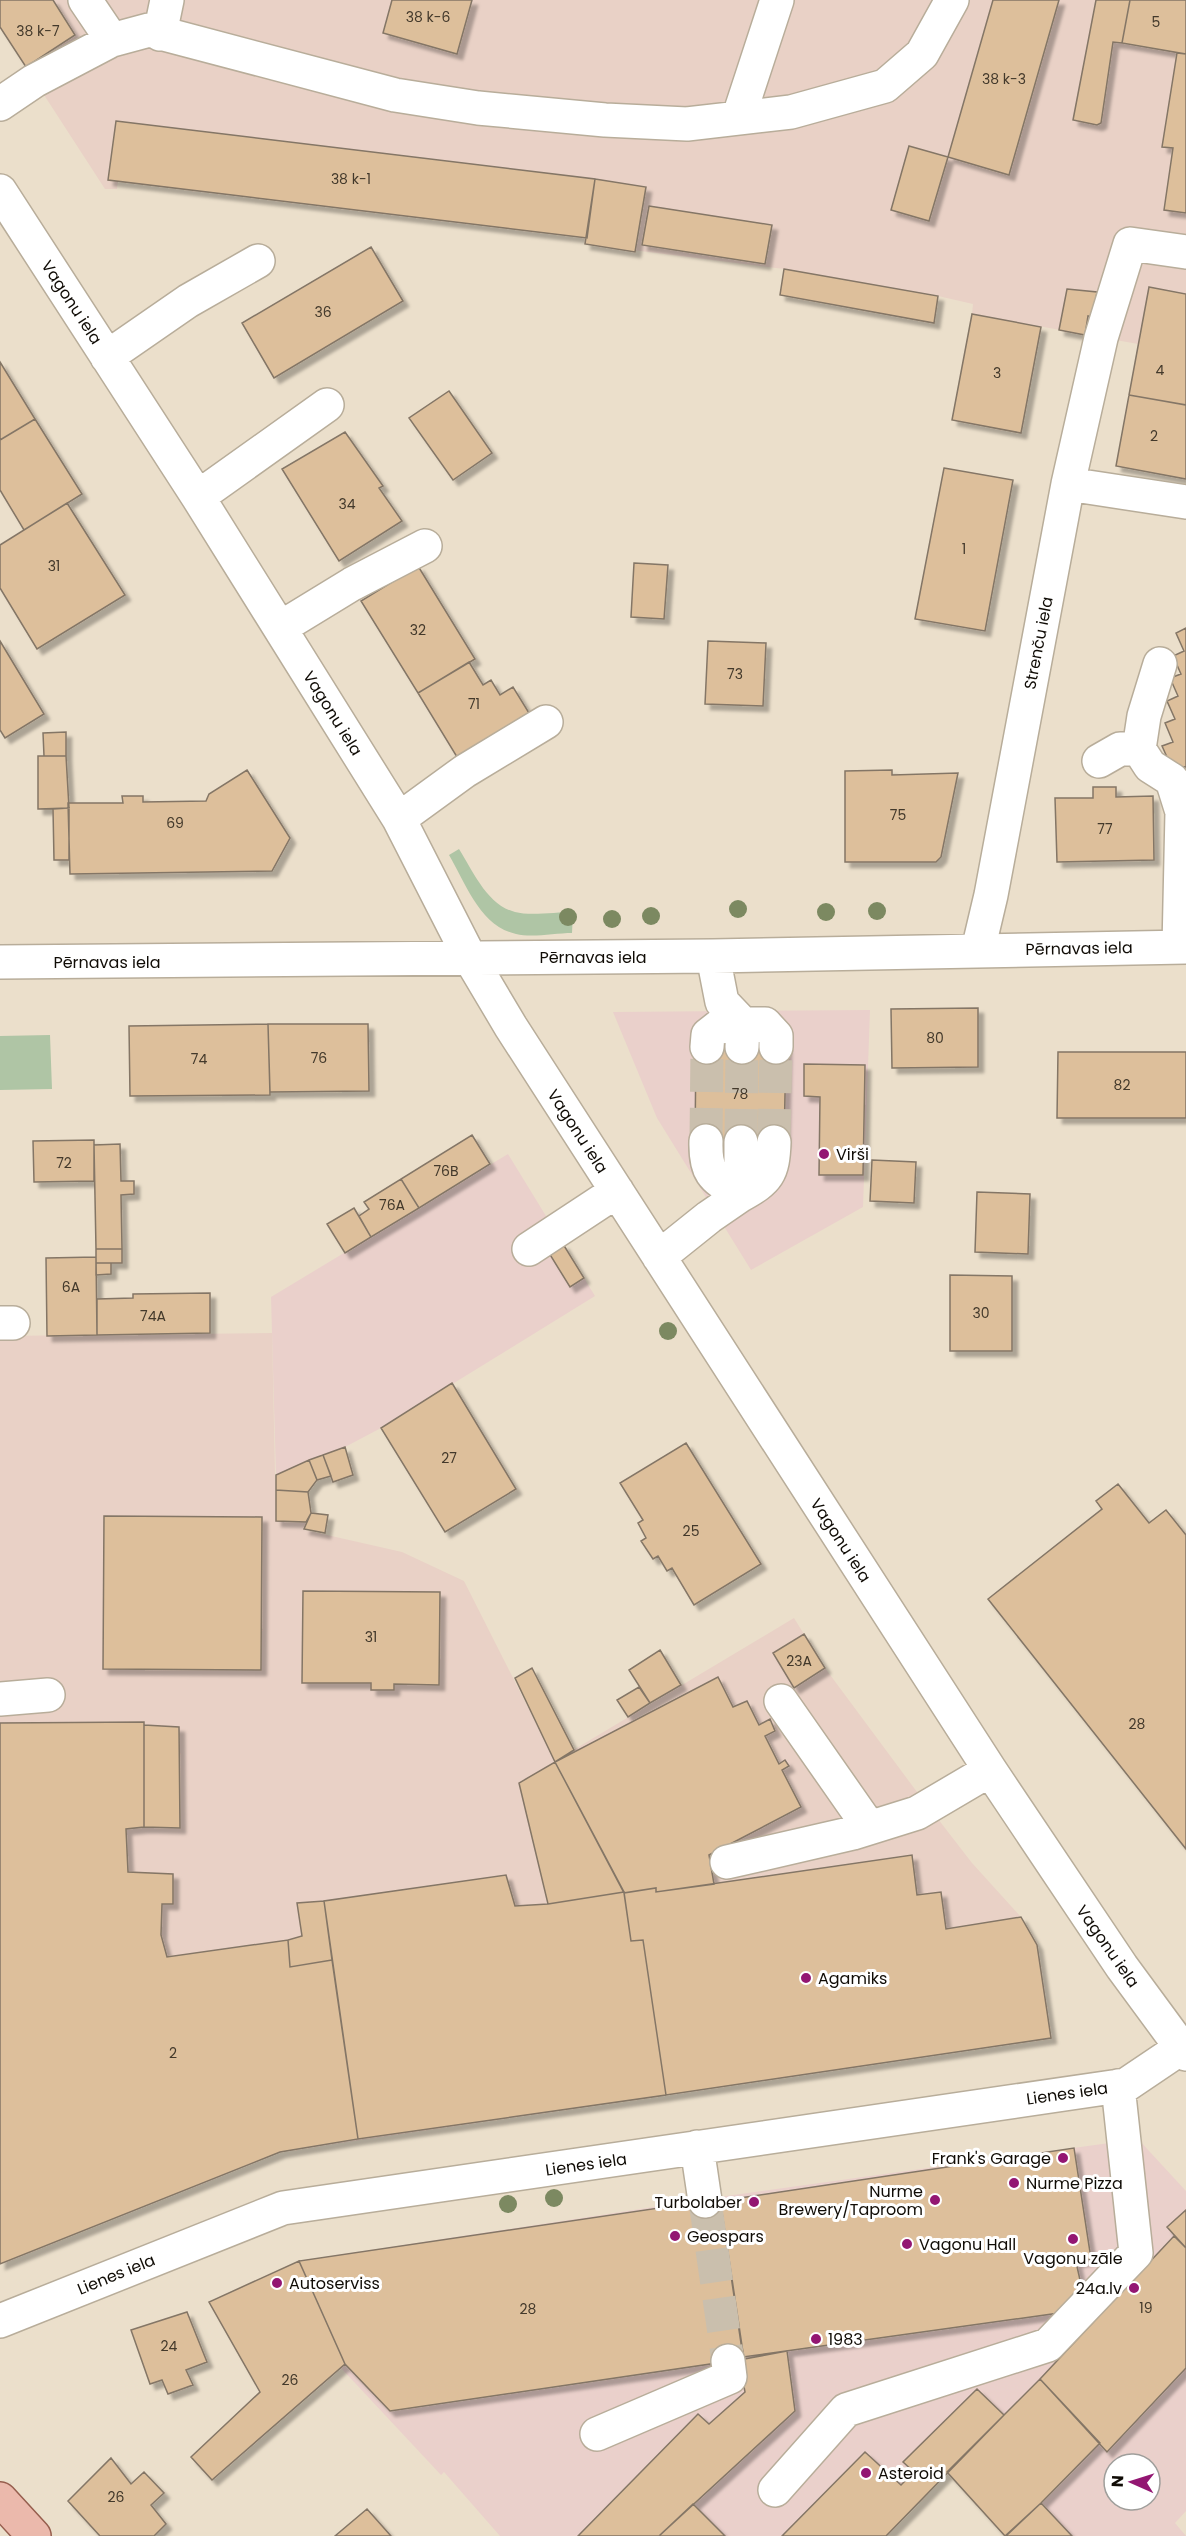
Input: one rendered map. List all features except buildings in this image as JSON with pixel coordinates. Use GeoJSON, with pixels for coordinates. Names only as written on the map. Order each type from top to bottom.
{"type":"FeatureCollection","features":[{"type":"Feature","properties":{"kind":"main road"},"geometry":{"type":"LineString","coordinates":[[0,2499],[34,2536]]}},
{"type":"Feature","properties":{"kind":"street"},"geometry":{"type":"LineString","coordinates":[[85,0],[112,40]]}},
{"type":"Feature","properties":{"kind":"street"},"geometry":{"type":"LineString","coordinates":[[160,34],[167,0]]}},
{"type":"Feature","properties":{"kind":"street"},"geometry":{"type":"LineString","coordinates":[[740,116],[777,0]]}},
{"type":"Feature","properties":{"kind":"street"},"geometry":{"type":"LineString","coordinates":[[0,104],[34,81],[112,40],[148,30],[395,95],[478,108],[604,120],[687,124],[740,116],[791,112],[885,86],[921,54],[952,0]]}},
{"type":"Feature","properties":{"kind":"street","name":"Vagonu iela"},"geometry":{"type":"LineString","coordinates":[[0,191],[198,497],[399,819],[470,958],[511,1027],[990,1770],[1122,1967],[1184,2051]]}},
{"type":"Feature","properties":{"kind":"street","name":"Strenču iela"},"geometry":{"type":"LineString","coordinates":[[978,950],[991,895],[1068,484],[1101,338],[1130,244],[1186,252]]}},
{"type":"Feature","properties":{"kind":"street"},"geometry":{"type":"LineString","coordinates":[[107,357],[188,302],[258,261]]}},
{"type":"Feature","properties":{"kind":"street"},"geometry":{"type":"LineString","coordinates":[[198,497],[327,405]]}},
{"type":"Feature","properties":{"kind":"street"},"geometry":{"type":"LineString","coordinates":[[1068,484],[1186,502]]}},
{"type":"Feature","properties":{"kind":"street"},"geometry":{"type":"LineString","coordinates":[[280,628],[352,584],[425,546]]}},
{"type":"Feature","properties":{"kind":"street"},"geometry":{"type":"LineString","coordinates":[[1160,664],[1144,716],[1139,749],[1150,766],[1172,780],[1182,812],[1182,947]]}},
{"type":"Feature","properties":{"kind":"street"},"geometry":{"type":"LineString","coordinates":[[399,819],[465,771],[546,722]]}},
{"type":"Feature","properties":{"kind":"street"},"geometry":{"type":"LineString","coordinates":[[1099,761],[1120,749],[1139,749]]}},
{"type":"Feature","properties":{"kind":"street","name":"Pērnavas iela"},"geometry":{"type":"LineString","coordinates":[[0,962],[713,956],[1182,947]]}},
{"type":"Feature","properties":{"kind":"street"},"geometry":{"type":"LineString","coordinates":[[713,956],[722,1002],[743,1036]]}},
{"type":"Feature","properties":{"kind":"street"},"geometry":{"type":"LineString","coordinates":[[707,1047],[708,1035],[722,1024],[743,1036]]}},
{"type":"Feature","properties":{"kind":"street"},"geometry":{"type":"LineString","coordinates":[[743,1036],[765,1024],[776,1036],[776,1047]]}},
{"type":"Feature","properties":{"kind":"street"},"geometry":{"type":"LineString","coordinates":[[706,1141],[705,1163],[718,1181],[741,1195]]}},
{"type":"Feature","properties":{"kind":"street"},"geometry":{"type":"LineString","coordinates":[[741,1142],[741,1195]]}},
{"type":"Feature","properties":{"kind":"street"},"geometry":{"type":"LineString","coordinates":[[659,1257],[709,1217],[762,1184],[773,1164],[774,1142]]}},
{"type":"Feature","properties":{"kind":"street"},"geometry":{"type":"LineString","coordinates":[[529,1249],[617,1191]]}},
{"type":"Feature","properties":{"kind":"street"},"geometry":{"type":"LineString","coordinates":[[0,1699],[48,1695]]}},
{"type":"Feature","properties":{"kind":"street"},"geometry":{"type":"LineString","coordinates":[[781,1701],[869,1827]]}},
{"type":"Feature","properties":{"kind":"street"},"geometry":{"type":"LineString","coordinates":[[727,1862],[917,1813],[990,1770]]}},
{"type":"Feature","properties":{"kind":"street","name":"Lienes iela"},"geometry":{"type":"LineString","coordinates":[[0,2321],[283,2208],[1126,2085],[1184,2051]]}},
{"type":"Feature","properties":{"kind":"street"},"geometry":{"type":"LineString","coordinates":[[775,2490],[846,2410],[1048,2345],[1136,2253],[1118,2086]]}},
{"type":"Feature","properties":{"kind":"street"},"geometry":{"type":"LineString","coordinates":[[697,2147],[705,2201]]}},
{"type":"Feature","properties":{"kind":"street"},"geometry":{"type":"LineString","coordinates":[[597,2434],[730,2377],[728,2361]]}},
{"type":"Feature","properties":{"kind":"shaded area"},"geometry":{"type":"Polygon","coordinates":[[[0,0],[1186,0],[1186,405],[1129,395],[1138,344],[972,314],[973,304],[938,296],[784,269],[585,244],[585,238],[118,181],[117,189],[105,189],[0,27],[0,0]]]}},
{"type":"Feature","properties":{"kind":"shaded area","name":"Virši"},"geometry":{"type":"Polygon","coordinates":[[[870,1010],[863,1207],[751,1270],[657,1118],[613,1012],[870,1010]]]}},
{"type":"Feature","properties":{"kind":"shaded area"},"geometry":{"type":"Polygon","coordinates":[[[508,1154],[595,1296],[381,1428],[345,1447],[276,1475],[271,1297],[508,1154]]]}},
{"type":"Feature","properties":{"kind":"shaded area"},"geometry":{"type":"Polygon","coordinates":[[[272,1333],[276,1521],[306,1522],[305,1530],[402,1552],[464,1581],[555,1761],[794,1618],[825,1668],[914,1788],[972,1863],[1021,1917],[1041,1968],[666,2095],[280,2152],[0,2264],[0,1336],[272,1333]]]}},
{"type":"Feature","properties":{"kind":"shaded area"},"geometry":{"type":"Polygon","coordinates":[[[1138,2139],[1186,2191],[1186,2511],[1175,2523],[1186,2536],[1005,2536],[947,2472],[886,2536],[500,2536],[444,2472],[441,2475],[341,2368],[345,2364],[299,2261],[719,2197],[1138,2139]]]}},
{"type":"Feature","properties":{"kind":"green space"},"geometry":{"type":"Polygon","coordinates":[[[459,849],[482,886],[496,902],[505,908],[521,913],[573,912],[572,933],[522,935],[503,929],[493,922],[475,902],[449,855],[459,849]]]}},
{"type":"Feature","properties":{"kind":"green space"},"geometry":{"type":"Polygon","coordinates":[[[50,1035],[52,1089],[0,1090],[0,1036],[50,1035]]]}},
{"type":"Feature","properties":{"kind":"tunnel"},"geometry":{"type":"LineString","coordinates":[[706,1141],[707,1047]]}},
{"type":"Feature","properties":{"kind":"tunnel"},"geometry":{"type":"LineString","coordinates":[[741,1142],[742,1047]]}},
{"type":"Feature","properties":{"kind":"tunnel"},"geometry":{"type":"LineString","coordinates":[[774,1142],[776,1047]]}},
{"type":"Feature","properties":{"kind":"tunnel"},"geometry":{"type":"LineString","coordinates":[[705,2201],[728,2361]]}},
{"type":"Feature","properties":{"kind":"place","name":"Virši"},"geometry":{"type":"Point","coordinates":[824,1154]}},
{"type":"Feature","properties":{"kind":"place","name":"Agamiks"},"geometry":{"type":"Point","coordinates":[806,1978]}},
{"type":"Feature","properties":{"kind":"place","name":"Frank's Garage"},"geometry":{"type":"Point","coordinates":[1063,2158]}},
{"type":"Feature","properties":{"kind":"place","name":"Nurme Pizza"},"geometry":{"type":"Point","coordinates":[1014,2183]}},
{"type":"Feature","properties":{"kind":"place","name":"Nurme Brewery/Taproom"},"geometry":{"type":"Point","coordinates":[935,2200]}},
{"type":"Feature","properties":{"kind":"place","name":"Turbolaber"},"geometry":{"type":"Point","coordinates":[754,2202]}},
{"type":"Feature","properties":{"kind":"place","name":"Geospars"},"geometry":{"type":"Point","coordinates":[675,2236]}},
{"type":"Feature","properties":{"kind":"place","name":"Vagonu zāle"},"geometry":{"type":"Point","coordinates":[1073,2239]}},
{"type":"Feature","properties":{"kind":"place","name":"Vagonu Hall"},"geometry":{"type":"Point","coordinates":[907,2244]}},
{"type":"Feature","properties":{"kind":"place","name":"Autoserviss"},"geometry":{"type":"Point","coordinates":[277,2283]}},
{"type":"Feature","properties":{"kind":"place","name":"24a.lv"},"geometry":{"type":"Point","coordinates":[1134,2288]}},
{"type":"Feature","properties":{"kind":"place","name":"1983"},"geometry":{"type":"Point","coordinates":[816,2339]}},
{"type":"Feature","properties":{"kind":"place","name":"Asteroid"},"geometry":{"type":"Point","coordinates":[866,2473]}}]}
